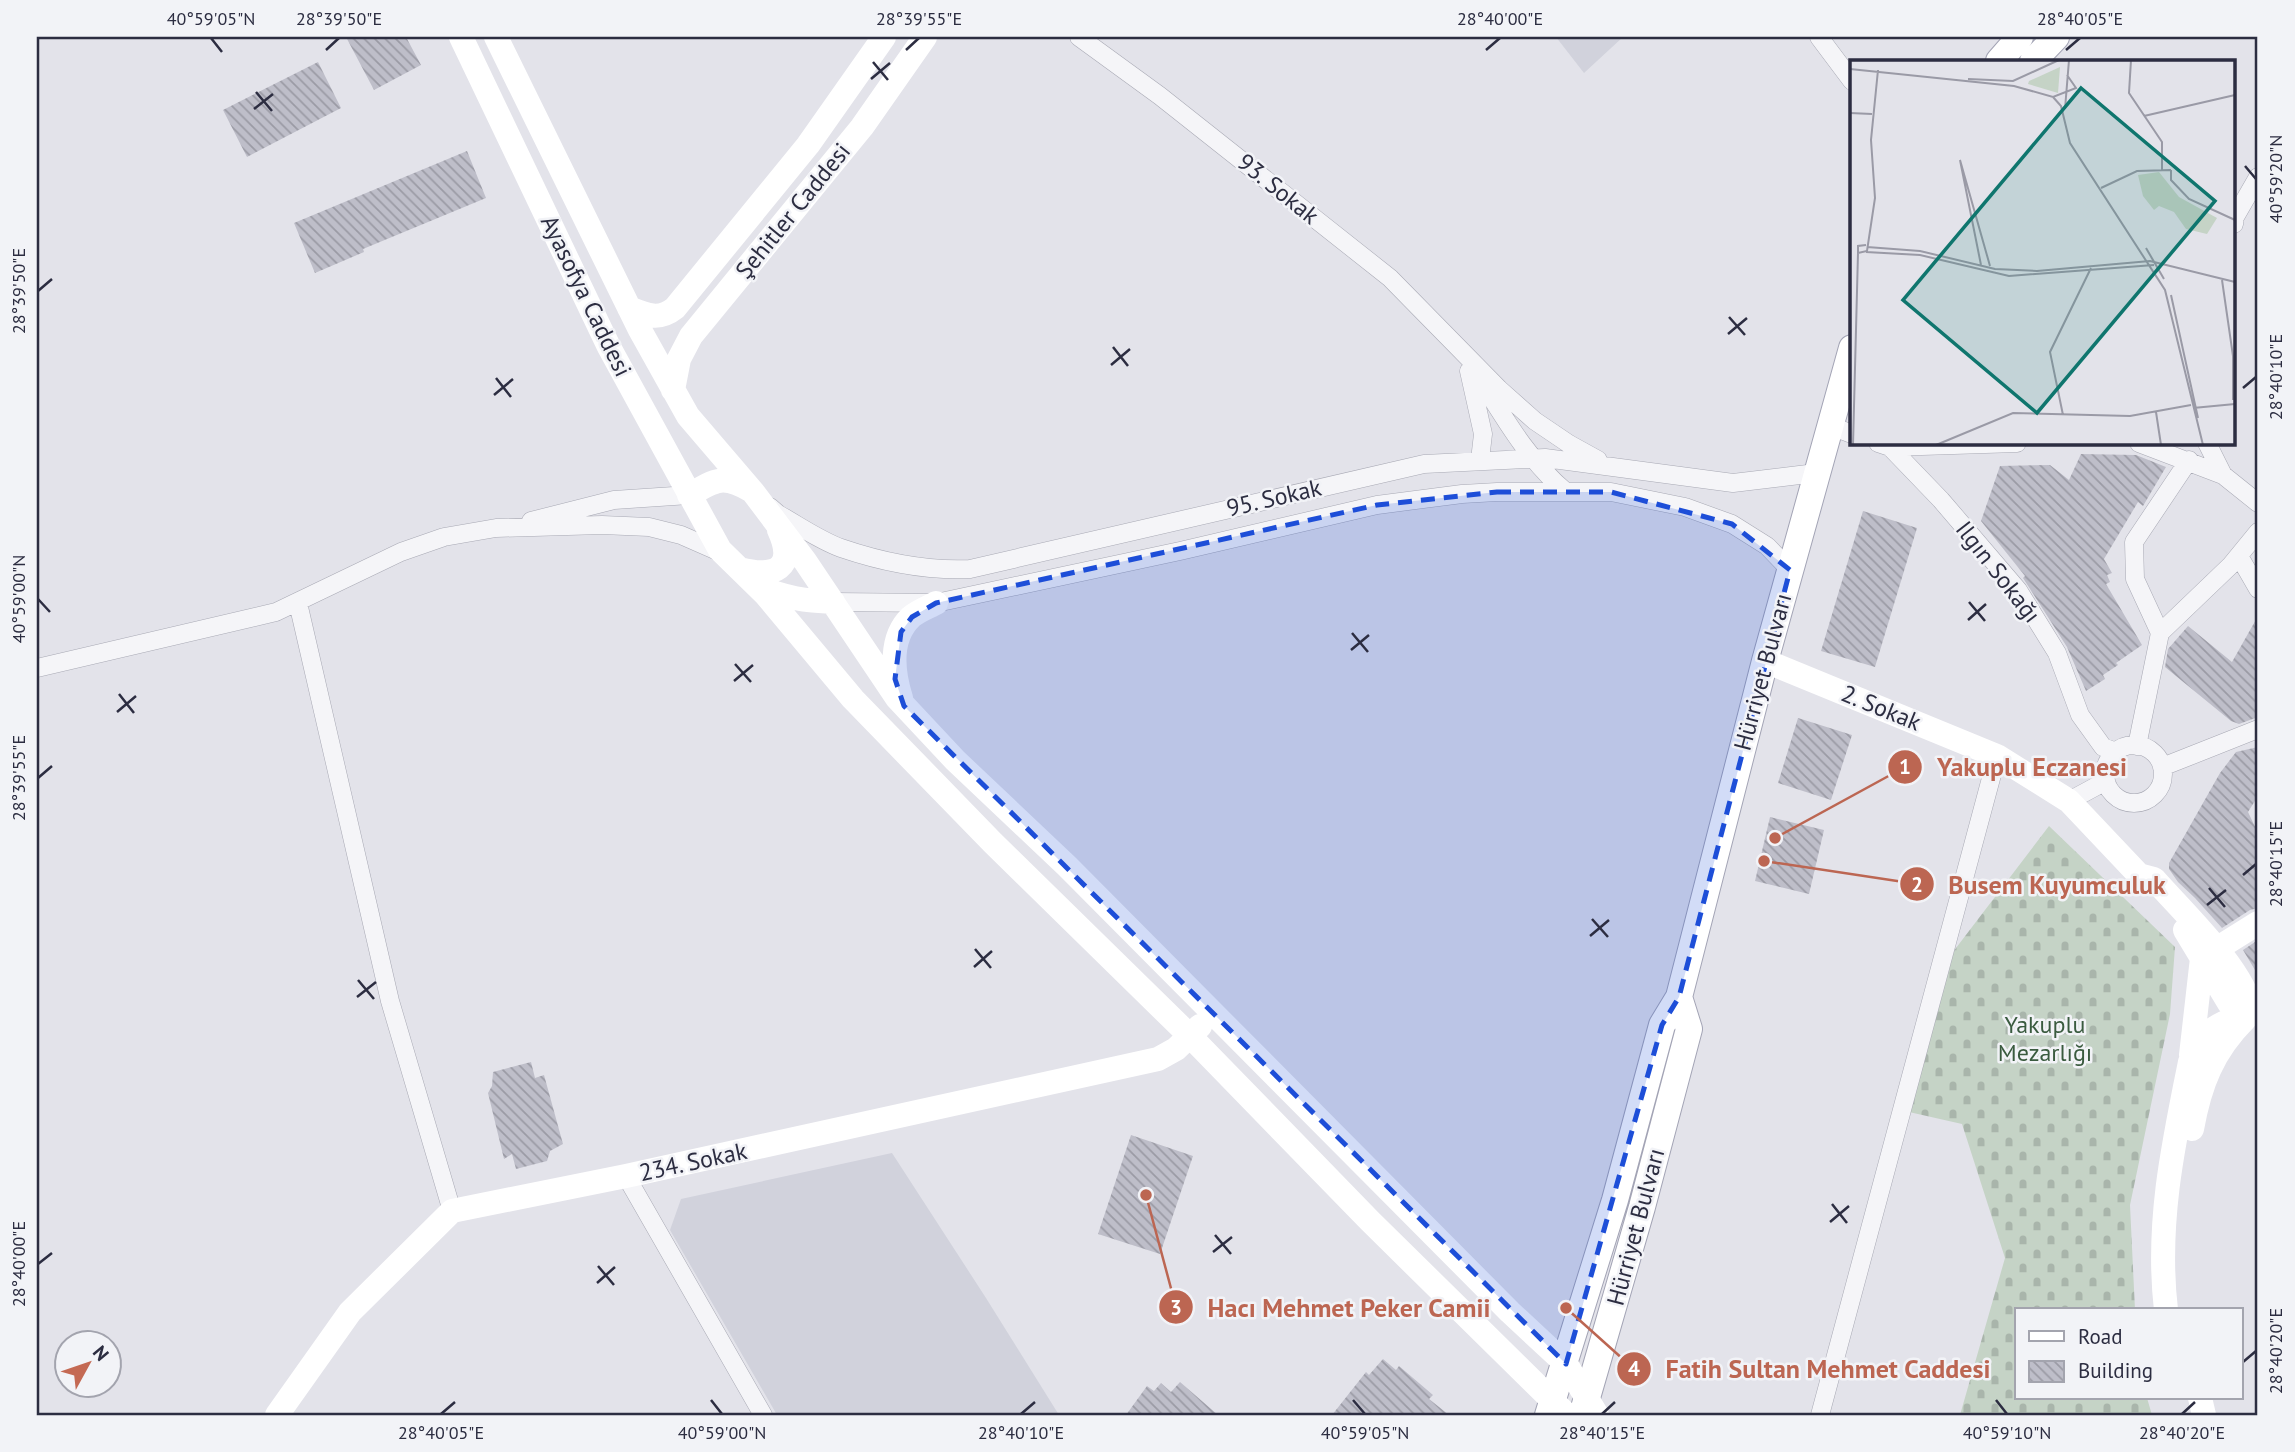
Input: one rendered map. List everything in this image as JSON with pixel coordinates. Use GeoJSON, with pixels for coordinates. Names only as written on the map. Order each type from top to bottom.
{"type":"FeatureCollection","features":[{"type":"Feature","properties":{"kind":"main road","name":"Ayasofya Caddesi"},"geometry":{"type":"LineString","coordinates":[[461,37],[609,347],[689,495],[735,565],[853,699],[993,843],[1190,1036],[1556,1411]]}},
{"type":"Feature","properties":{"kind":"main road"},"geometry":{"type":"LineString","coordinates":[[496,37],[629,308],[688,416],[775,520],[904,706],[955,760],[1067,866],[1510,1312],[1566,1364],[1589,1410]]}},
{"type":"Feature","properties":{"kind":"main road","name":"Şehitler Caddesi"},"geometry":{"type":"LineString","coordinates":[[629,308],[646,316],[666,315],[694,287],[828,118],[884,37]]}},
{"type":"Feature","properties":{"kind":"main road","name":"Şehitler Caddesi"},"geometry":{"type":"LineString","coordinates":[[673,390],[679,359],[691,336],[862,127],[925,37]]}},
{"type":"Feature","properties":{"kind":"main road"},"geometry":{"type":"LineString","coordinates":[[2001,60],[2020,37]]}},
{"type":"Feature","properties":{"kind":"main road"},"geometry":{"type":"LineString","coordinates":[[756,209],[782,224]]}},
{"type":"Feature","properties":{"kind":"main road","name":"Hürriyet Bulvarı"},"geometry":{"type":"LineString","coordinates":[[1556,1411],[1566,1364],[1615,1200],[1662,1025],[1679,997],[1816,473],[1841,430],[1850,363]]}},
{"type":"Feature","properties":{"kind":"main road"},"geometry":{"type":"LineString","coordinates":[[689,495],[724,478],[753,492]]}},
{"type":"Feature","properties":{"kind":"main road"},"geometry":{"type":"LineString","coordinates":[[735,565],[758,573],[772,571],[784,562],[787,553],[775,520]]}},
{"type":"Feature","properties":{"kind":"main road"},"geometry":{"type":"LineString","coordinates":[[735,565],[777,595],[833,602]]}},
{"type":"Feature","properties":{"kind":"main road"},"geometry":{"type":"LineString","coordinates":[[904,706],[895,678],[895,650],[901,632],[912,617],[936,603]]}},
{"type":"Feature","properties":{"kind":"main road","name":"2. Sokak"},"geometry":{"type":"LineString","coordinates":[[1765,661],[1997,756],[2069,801],[2139,875],[2154,879],[2209,954]]}},
{"type":"Feature","properties":{"kind":"main road"},"geometry":{"type":"LineString","coordinates":[[2166,1308],[2161,1238],[2164,1208],[2209,954],[2258,923]]}},
{"type":"Feature","properties":{"kind":"main road"},"geometry":{"type":"LineString","coordinates":[[2209,954],[2229,1003],[2240,1011],[2255,1009]]}},
{"type":"Feature","properties":{"kind":"main road","name":"Hürriyet Bulvarı"},"geometry":{"type":"LineString","coordinates":[[1589,1410],[1689,1029],[1679,997]]}},
{"type":"Feature","properties":{"kind":"main road"},"geometry":{"type":"LineString","coordinates":[[2190,1062],[2198,1042],[2211,1030],[2255,1009]]}},
{"type":"Feature","properties":{"kind":"main road"},"geometry":{"type":"LineString","coordinates":[[2180,1308],[2176,1255],[2180,1199],[2194,1119],[2210,1064],[2228,1036],[2255,1009]]}},
{"type":"Feature","properties":{"kind":"main road","name":"234. Sokak"},"geometry":{"type":"LineString","coordinates":[[452,1211],[626,1176],[1158,1059],[1176,1049],[1213,1012]]}},
{"type":"Feature","properties":{"kind":"main road"},"geometry":{"type":"LineString","coordinates":[[277,1415],[350,1312],[452,1211]]}},
{"type":"Feature","properties":{"kind":"street","name":"93. Sokak"},"geometry":{"type":"LineString","coordinates":[[1079,37],[1160,96],[1365,257],[1390,278],[1465,354]]}},
{"type":"Feature","properties":{"kind":"street"},"geometry":{"type":"LineString","coordinates":[[1819,37],[1850,78]]}},
{"type":"Feature","properties":{"kind":"street"},"geometry":{"type":"LineString","coordinates":[[2236,215],[2258,177]]}},
{"type":"Feature","properties":{"kind":"street"},"geometry":{"type":"LineString","coordinates":[[1465,354],[1532,458],[1547,476],[1566,492]]}},
{"type":"Feature","properties":{"kind":"street"},"geometry":{"type":"LineString","coordinates":[[1465,354],[1483,434],[1480,460]]}},
{"type":"Feature","properties":{"kind":"street"},"geometry":{"type":"LineString","coordinates":[[1465,354],[1535,421],[1569,444],[1612,466]]}},
{"type":"Feature","properties":{"kind":"street"},"geometry":{"type":"LineString","coordinates":[[1884,445],[1950,444]]}},
{"type":"Feature","properties":{"kind":"street"},"geometry":{"type":"LineString","coordinates":[[2141,444],[2223,475],[2258,503]]}},
{"type":"Feature","properties":{"kind":"street"},"geometry":{"type":"LineString","coordinates":[[2208,444],[2223,475]]}},
{"type":"Feature","properties":{"kind":"street","name":"Ilgın Sokağı"},"geometry":{"type":"LineString","coordinates":[[1884,445],[1941,500],[2018,590],[2057,653],[2080,715],[2103,747],[2116,752]]}},
{"type":"Feature","properties":{"kind":"street","name":"95. Sokak"},"geometry":{"type":"LineString","coordinates":[[753,492],[778,513],[839,547],[915,567],[946,570],[970,569],[1424,464],[1545,458],[1733,483],[1816,473]]}},
{"type":"Feature","properties":{"kind":"street"},"geometry":{"type":"LineString","coordinates":[[2160,633],[2135,579],[2134,542],[2189,460]]}},
{"type":"Feature","properties":{"kind":"street"},"geometry":{"type":"LineString","coordinates":[[1340,482],[1345,512]]}},
{"type":"Feature","properties":{"kind":"street","name":"95. Sokak"},"geometry":{"type":"LineString","coordinates":[[833,602],[936,603],[1180,551],[1377,505],[1462,494],[1611,492],[1685,507],[1732,524],[1767,546],[1790,570]]}},
{"type":"Feature","properties":{"kind":"street"},"geometry":{"type":"LineString","coordinates":[[511,527],[563,511],[614,500],[689,495]]}},
{"type":"Feature","properties":{"kind":"street"},"geometry":{"type":"LineString","coordinates":[[37,668],[276,612],[363,569],[444,537],[511,527],[649,527],[681,535],[735,565]]}},
{"type":"Feature","properties":{"kind":"street"},"geometry":{"type":"LineString","coordinates":[[2137,746],[2160,633],[2239,556],[2258,531]]}},
{"type":"Feature","properties":{"kind":"street"},"geometry":{"type":"LineString","coordinates":[[2239,556],[2258,589]]}},
{"type":"Feature","properties":{"kind":"street"},"geometry":{"type":"LineString","coordinates":[[298,603],[390,1001],[452,1211]]}},
{"type":"Feature","properties":{"kind":"street"},"geometry":{"type":"LineString","coordinates":[[2162,767],[2258,729]]}},
{"type":"Feature","properties":{"kind":"street"},"geometry":{"type":"LineString","coordinates":[[2129,746],[2137,746],[2152,752],[2162,767],[2163,777],[2155,794],[2140,803],[2122,801],[2109,789],[2106,780],[2107,765],[2116,752],[2129,746]]}},
{"type":"Feature","properties":{"kind":"street"},"geometry":{"type":"LineString","coordinates":[[1820,1415],[1997,756]]}},
{"type":"Feature","properties":{"kind":"street"},"geometry":{"type":"LineString","coordinates":[[2069,801],[2106,780]]}},
{"type":"Feature","properties":{"kind":"street"},"geometry":{"type":"LineString","coordinates":[[626,1176],[764,1415]]}},
{"type":"Feature","properties":{"kind":"highlighted area"},"geometry":{"type":"Polygon","coordinates":[[[1497,492],[1611,492],[1732,524],[1790,570],[1679,997],[1662,1025],[1566,1364],[904,706],[895,679],[901,632],[912,617],[936,603],[1377,505],[1497,492]]]}},
{"type":"Feature","properties":{"kind":"shaded area"},"geometry":{"type":"Polygon","coordinates":[[[1556,37],[1623,37],[1584,73],[1556,37]]]}},
{"type":"Feature","properties":{"kind":"shaded area"},"geometry":{"type":"Polygon","coordinates":[[[892,1153],[1059,1415],[777,1415],[670,1230],[681,1199],[892,1153]]]}},
{"type":"Feature","properties":{"kind":"green space","name":"Yakuplu Mezarlığı"},"geometry":{"type":"Polygon","coordinates":[[[2049,826],[2175,947],[2170,1014],[2130,1205],[2135,1308],[2015,1308],[2015,1400],[2148,1400],[2152,1415],[1960,1415],[2005,1258],[1962,1124],[1909,1112],[1940,969],[2049,826]]]}},
{"type":"Feature","properties":{"kind":"building"},"geometry":{"type":"Polygon","coordinates":[[[346,37],[406,37],[421,65],[374,90],[346,37]]]}},
{"type":"Feature","properties":{"kind":"building"},"geometry":{"type":"Polygon","coordinates":[[[318,62],[341,108],[247,157],[223,110],[318,62]]]}},
{"type":"Feature","properties":{"kind":"building"},"geometry":{"type":"Polygon","coordinates":[[[467,151],[486,198],[363,249],[364,252],[315,273],[294,223],[467,151]]]}},
{"type":"Feature","properties":{"kind":"building"},"geometry":{"type":"Polygon","coordinates":[[[2081,454],[2136,455],[2166,467],[2143,506],[2138,502],[2104,559],[2112,573],[2107,575],[2110,582],[2106,584],[2142,645],[2116,663],[2118,665],[2103,675],[2105,679],[2086,691],[2067,647],[2023,578],[2025,576],[1981,521],[2000,466],[2050,465],[2069,480],[2081,454]]]}},
{"type":"Feature","properties":{"kind":"building"},"geometry":{"type":"Polygon","coordinates":[[[1863,511],[1917,528],[1875,667],[1821,651],[1863,511]]]}},
{"type":"Feature","properties":{"kind":"building"},"geometry":{"type":"Polygon","coordinates":[[[2258,616],[2258,717],[2239,724],[2231,721],[2165,667],[2168,649],[2188,626],[2232,662],[2258,616]]]}},
{"type":"Feature","properties":{"kind":"building"},"geometry":{"type":"Polygon","coordinates":[[[1798,718],[1852,735],[1831,800],[1778,783],[1798,718]]]}},
{"type":"Feature","properties":{"kind":"building"},"geometry":{"type":"Polygon","coordinates":[[[2258,747],[2258,796],[2248,812],[2258,833],[2258,908],[2250,910],[2222,928],[2178,882],[2169,869],[2169,863],[2220,773],[2236,752],[2258,747]]]}},
{"type":"Feature","properties":{"kind":"building"},"geometry":{"type":"Polygon","coordinates":[[[1770,817],[1824,830],[1809,894],[1755,881],[1770,817]]]}},
{"type":"Feature","properties":{"kind":"building"},"geometry":{"type":"Polygon","coordinates":[[[2258,940],[2258,975],[2243,950],[2258,940]]]}},
{"type":"Feature","properties":{"kind":"building"},"geometry":{"type":"Polygon","coordinates":[[[531,1062],[535,1078],[544,1075],[563,1144],[550,1151],[547,1161],[516,1169],[512,1154],[504,1159],[488,1093],[492,1086],[493,1072],[531,1062]]]}},
{"type":"Feature","properties":{"kind":"building"},"geometry":{"type":"Polygon","coordinates":[[[1131,1135],[1193,1156],[1160,1254],[1098,1234],[1131,1135]]]}},
{"type":"Feature","properties":{"kind":"building"},"geometry":{"type":"Polygon","coordinates":[[[1383,1359],[1396,1370],[1399,1366],[1433,1395],[1429,1399],[1449,1415],[1332,1415],[1366,1372],[1369,1375],[1383,1359]]]}},
{"type":"Feature","properties":{"kind":"building"},"geometry":{"type":"Polygon","coordinates":[[[1180,1382],[1218,1415],[1126,1415],[1147,1386],[1154,1391],[1161,1383],[1171,1392],[1180,1382]]]}},
{"type":"Feature","properties":{"kind":"place","name":"Yakuplu Eczanesi"},"geometry":{"type":"Point","coordinates":[1775,838]}},
{"type":"Feature","properties":{"kind":"place","name":"Busem Kuyumculuk"},"geometry":{"type":"Point","coordinates":[1764,861]}},
{"type":"Feature","properties":{"kind":"place","name":"Hacı Mehmet Peker Camii"},"geometry":{"type":"Point","coordinates":[1146,1195]}},
{"type":"Feature","properties":{"kind":"place","name":"Fatih Sultan Mehmet Caddesi"},"geometry":{"type":"Point","coordinates":[1566,1308]}}]}
